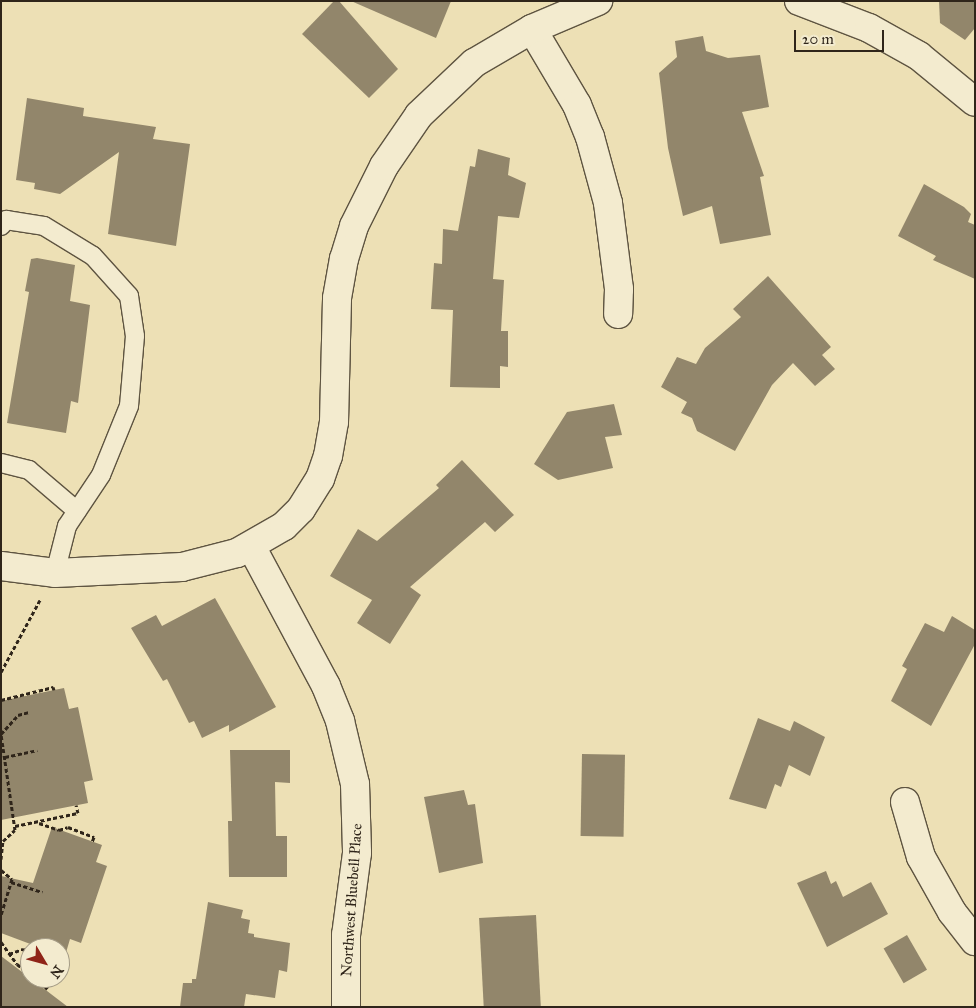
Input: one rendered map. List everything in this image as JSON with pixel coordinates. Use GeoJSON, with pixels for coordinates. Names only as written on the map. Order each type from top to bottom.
{"type":"FeatureCollection","features":[{"type":"Feature","properties":{"kind":"street"},"geometry":{"type":"LineString","coordinates":[[1,566],[55,573],[182,567],[211,562],[251,546],[284,526],[301,509],[323,472],[334,422],[337,298],[344,259],[354,226],[384,166],[419,115],[445,87],[474,63],[532,29],[598,1]]}},
{"type":"Feature","properties":{"kind":"street"},"geometry":{"type":"LineString","coordinates":[[799,1],[870,28],[919,56],[975,102]]}},
{"type":"Feature","properties":{"kind":"street"},"geometry":{"type":"LineString","coordinates":[[532,29],[577,105],[590,136],[608,203],[619,289],[618,314]]}},
{"type":"Feature","properties":{"kind":"street","name":"Northwest Bluebell Place"},"geometry":{"type":"LineString","coordinates":[[251,546],[326,686],[340,721],[355,784],[357,853],[346,935],[346,1007]]}},
{"type":"Feature","properties":{"kind":"street"},"geometry":{"type":"LineString","coordinates":[[905,802],[921,857],[952,912],[975,941]]}},
{"type":"Feature","properties":{"kind":"lane"},"geometry":{"type":"LineString","coordinates":[[1,226],[6,220],[44,226],[93,256],[129,296],[135,336],[129,406],[101,475],[67,526],[55,573]]}},
{"type":"Feature","properties":{"kind":"lane"},"geometry":{"type":"LineString","coordinates":[[1,463],[29,470],[77,511]]}},
{"type":"Feature","properties":{"kind":"path"},"geometry":{"type":"LineString","coordinates":[[1,672],[40,600]]}},
{"type":"Feature","properties":{"kind":"path"},"geometry":{"type":"LineString","coordinates":[[1,700],[53,687],[54,690]]}},
{"type":"Feature","properties":{"kind":"path"},"geometry":{"type":"LineString","coordinates":[[1,859],[3,841],[15,830],[1,734],[18,715],[29,712]]}},
{"type":"Feature","properties":{"kind":"path"},"geometry":{"type":"LineString","coordinates":[[4,757],[37,750]]}},
{"type":"Feature","properties":{"kind":"path"},"geometry":{"type":"LineString","coordinates":[[14,826],[38,823],[78,813],[76,805]]}},
{"type":"Feature","properties":{"kind":"path"},"geometry":{"type":"LineString","coordinates":[[38,823],[59,830],[68,828],[94,837],[92,842]]}},
{"type":"Feature","properties":{"kind":"path"},"geometry":{"type":"LineString","coordinates":[[1,870],[12,879],[1,915]]}},
{"type":"Feature","properties":{"kind":"path"},"geometry":{"type":"LineString","coordinates":[[11,882],[42,892]]}},
{"type":"Feature","properties":{"kind":"path"},"geometry":{"type":"LineString","coordinates":[[1,942],[9,954],[20,964]]}},
{"type":"Feature","properties":{"kind":"path"},"geometry":{"type":"LineString","coordinates":[[9,954],[20,950]]}},
{"type":"Feature","properties":{"kind":"building"},"geometry":{"type":"Polygon","coordinates":[[[334,1],[339,1],[398,69],[369,98],[302,34],[334,1]]]}},
{"type":"Feature","properties":{"kind":"building"},"geometry":{"type":"Polygon","coordinates":[[[351,1],[451,1],[436,38],[351,1]]]}},
{"type":"Feature","properties":{"kind":"building"},"geometry":{"type":"Polygon","coordinates":[[[939,1],[975,1],[975,28],[965,40],[940,23],[939,1]]]}},
{"type":"Feature","properties":{"kind":"building"},"geometry":{"type":"Polygon","coordinates":[[[703,36],[706,51],[728,58],[760,55],[769,107],[742,112],[764,176],[760,177],[771,235],[720,244],[712,206],[683,216],[668,148],[659,73],[677,57],[675,41],[703,36]]]}},
{"type":"Feature","properties":{"kind":"building"},"geometry":{"type":"Polygon","coordinates":[[[27,98],[84,108],[83,116],[156,127],[153,139],[190,144],[176,246],[108,234],[119,152],[60,194],[34,189],[35,183],[16,180],[27,98]]]}},
{"type":"Feature","properties":{"kind":"building"},"geometry":{"type":"Polygon","coordinates":[[[478,149],[510,158],[508,175],[526,183],[519,218],[498,216],[493,279],[504,280],[501,331],[508,331],[508,367],[500,366],[500,388],[450,387],[453,310],[431,309],[434,263],[442,264],[443,229],[458,231],[470,166],[475,167],[478,149]]]}},
{"type":"Feature","properties":{"kind":"building"},"geometry":{"type":"Polygon","coordinates":[[[924,184],[964,207],[971,214],[968,222],[975,225],[975,279],[933,260],[936,256],[898,236],[924,184]]]}},
{"type":"Feature","properties":{"kind":"building"},"geometry":{"type":"Polygon","coordinates":[[[37,258],[75,265],[70,301],[90,305],[78,403],[71,401],[66,433],[7,423],[29,292],[25,291],[31,259],[37,258]]]}},
{"type":"Feature","properties":{"kind":"building"},"geometry":{"type":"Polygon","coordinates":[[[768,276],[831,347],[822,355],[835,369],[815,386],[793,363],[772,385],[735,451],[697,431],[692,418],[681,413],[687,402],[661,387],[677,357],[696,364],[705,348],[741,317],[733,309],[768,276]]]}},
{"type":"Feature","properties":{"kind":"building"},"geometry":{"type":"Polygon","coordinates":[[[614,404],[622,435],[605,437],[613,468],[558,480],[534,464],[567,412],[614,404]]]}},
{"type":"Feature","properties":{"kind":"building"},"geometry":{"type":"Polygon","coordinates":[[[462,460],[514,515],[495,532],[485,522],[410,587],[421,595],[390,644],[357,623],[372,600],[330,576],[358,529],[377,541],[439,488],[436,485],[462,460]]]}},
{"type":"Feature","properties":{"kind":"building"},"geometry":{"type":"Polygon","coordinates":[[[215,598],[276,707],[229,732],[229,725],[202,738],[194,721],[189,723],[167,679],[163,681],[131,628],[156,615],[162,626],[215,598]]]}},
{"type":"Feature","properties":{"kind":"building"},"geometry":{"type":"Polygon","coordinates":[[[952,616],[975,630],[975,644],[931,726],[891,701],[907,669],[902,666],[925,623],[944,632],[952,616]]]}},
{"type":"Feature","properties":{"kind":"building"},"geometry":{"type":"Polygon","coordinates":[[[64,688],[69,709],[78,707],[93,780],[84,782],[88,803],[1,820],[1,701],[64,688]]]}},
{"type":"Feature","properties":{"kind":"building"},"geometry":{"type":"Polygon","coordinates":[[[758,718],[790,731],[794,721],[825,737],[810,776],[789,765],[781,787],[775,784],[766,809],[729,799],[758,718]]]}},
{"type":"Feature","properties":{"kind":"building"},"geometry":{"type":"Polygon","coordinates":[[[230,750],[290,750],[290,783],[275,782],[276,836],[287,836],[287,877],[229,877],[228,821],[232,821],[230,750]]]}},
{"type":"Feature","properties":{"kind":"building"},"geometry":{"type":"Polygon","coordinates":[[[582,754],[625,755],[624,837],[581,836],[582,754]]]}},
{"type":"Feature","properties":{"kind":"building"},"geometry":{"type":"Polygon","coordinates":[[[464,790],[468,805],[475,804],[483,863],[439,873],[424,797],[464,790]]]}},
{"type":"Feature","properties":{"kind":"building"},"geometry":{"type":"Polygon","coordinates":[[[52,827],[102,845],[96,862],[107,866],[81,943],[70,938],[20,938],[20,940],[1,933],[1,876],[33,883],[52,827]]]}},
{"type":"Feature","properties":{"kind":"building"},"geometry":{"type":"Polygon","coordinates":[[[826,871],[831,884],[836,881],[843,897],[871,882],[888,914],[827,947],[797,883],[826,871]]]}},
{"type":"Feature","properties":{"kind":"building"},"geometry":{"type":"Polygon","coordinates":[[[208,902],[243,910],[241,918],[250,920],[248,933],[254,934],[254,937],[290,943],[287,972],[279,970],[275,998],[246,994],[244,1007],[180,1007],[183,983],[192,983],[192,979],[196,979],[208,902]]]}},
{"type":"Feature","properties":{"kind":"building"},"geometry":{"type":"Polygon","coordinates":[[[536,915],[541,1007],[484,1007],[479,918],[536,915]]]}},
{"type":"Feature","properties":{"kind":"building"},"geometry":{"type":"Polygon","coordinates":[[[907,935],[927,970],[904,983],[884,948],[907,935]]]}},
{"type":"Feature","properties":{"kind":"building"},"geometry":{"type":"Polygon","coordinates":[[[1,956],[20,970],[20,988],[43,988],[68,1007],[1,1007],[1,956]]]}}]}
